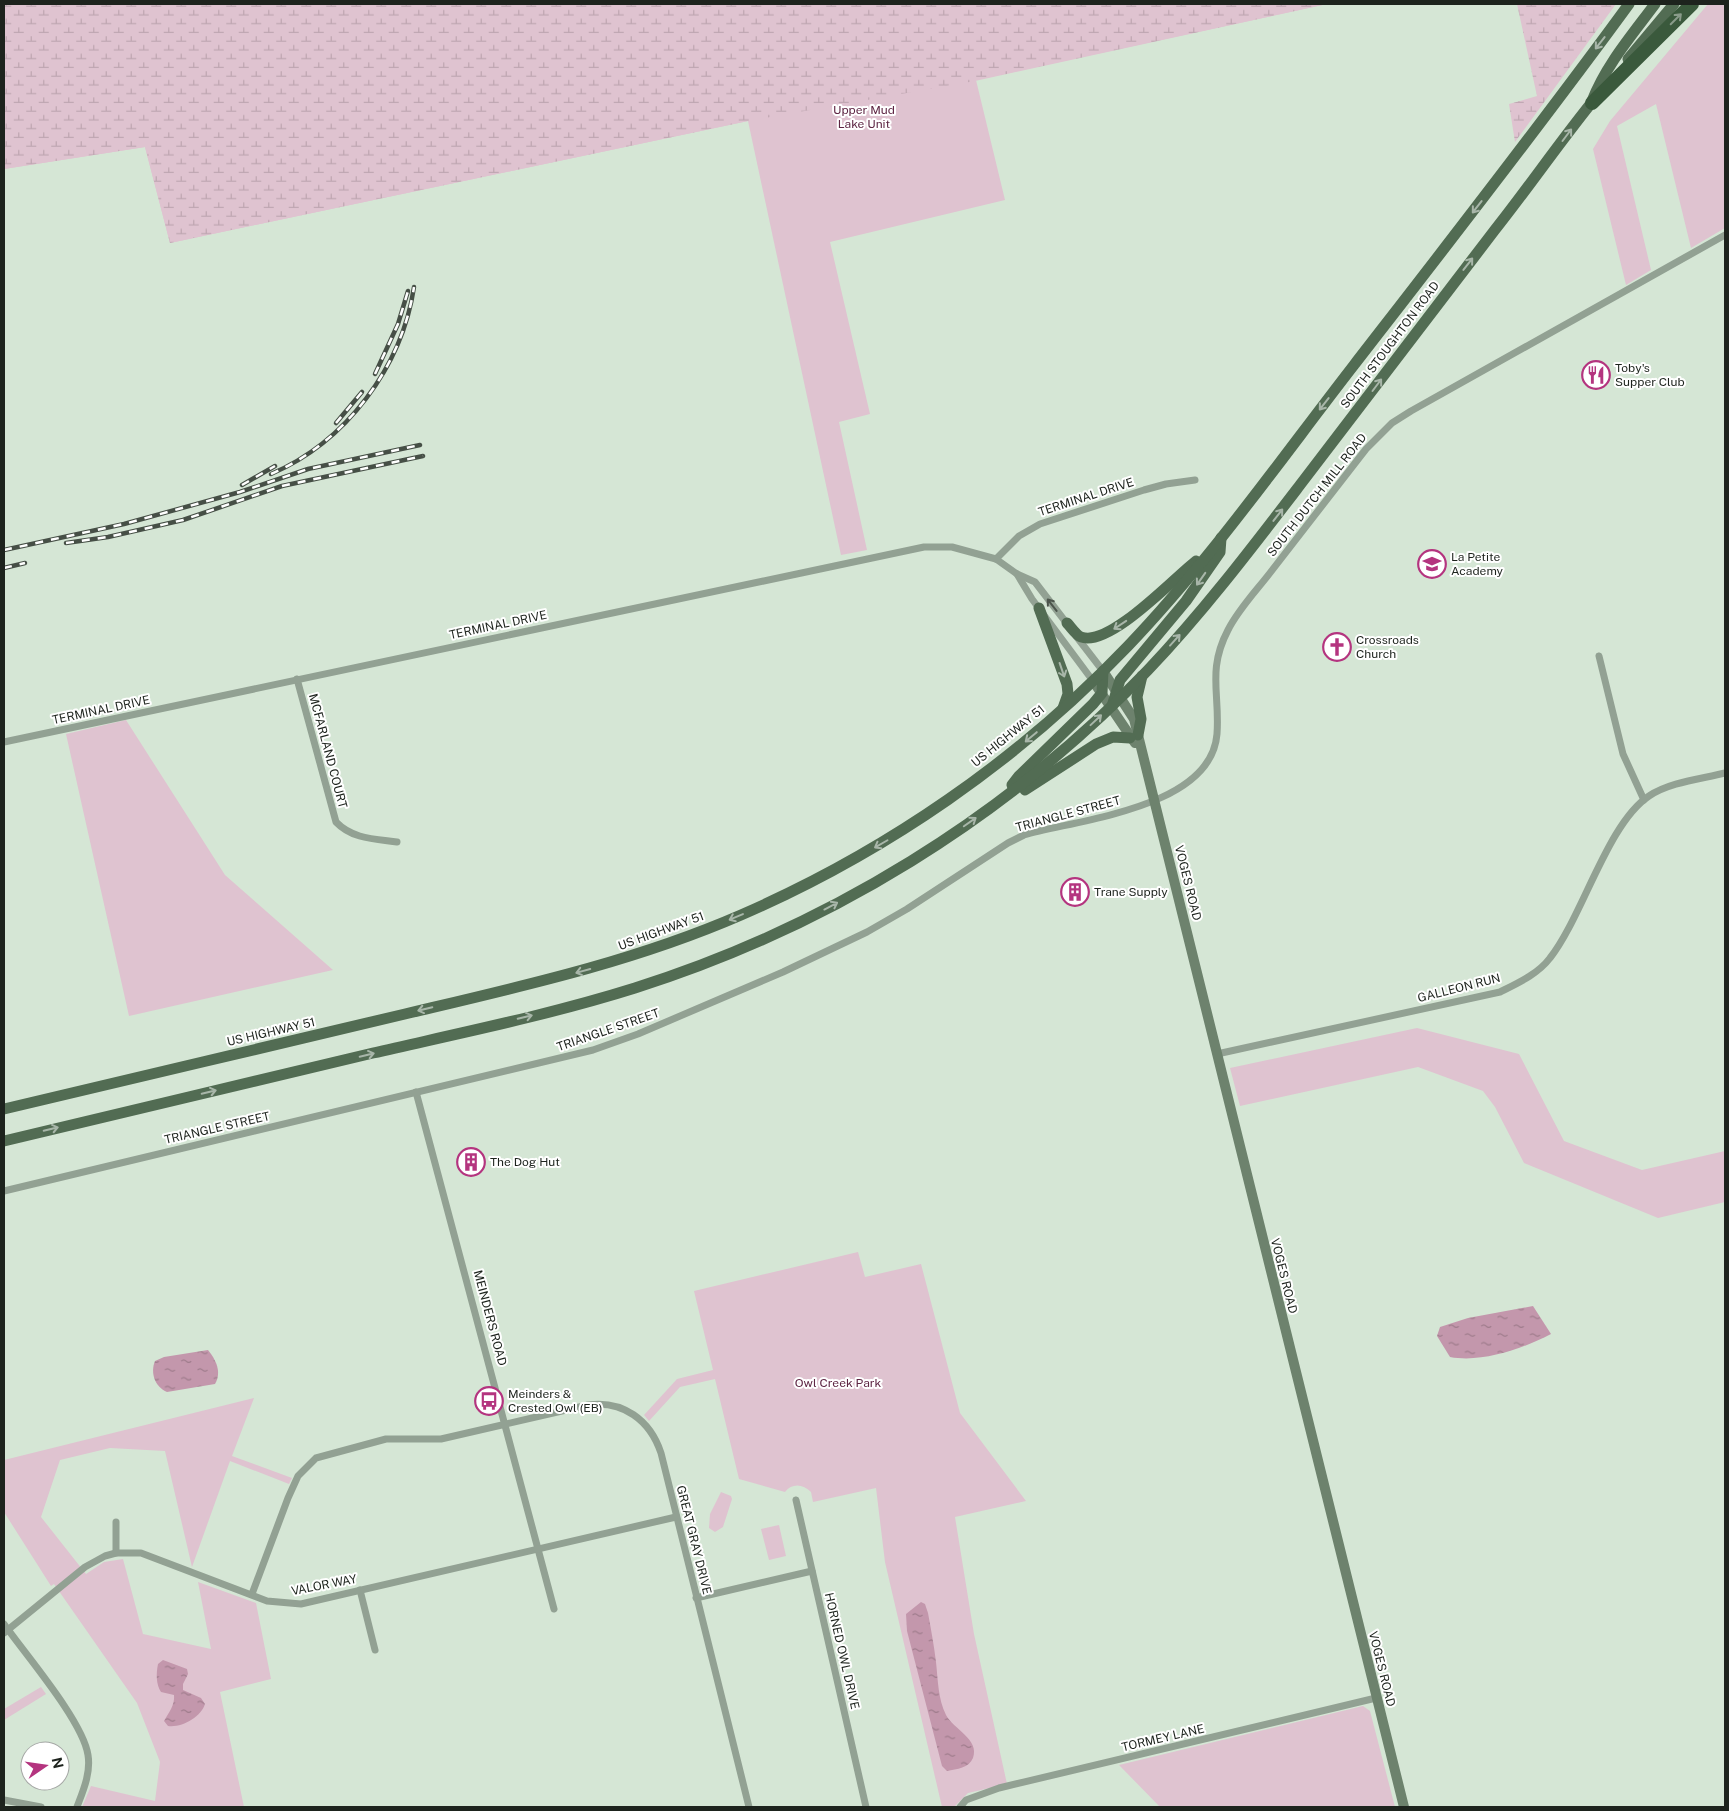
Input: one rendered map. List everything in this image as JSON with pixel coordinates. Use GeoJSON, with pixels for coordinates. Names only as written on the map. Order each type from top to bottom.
{"type":"FeatureCollection","features":[{"type":"Feature","properties":{"kind":"highway"},"geometry":{"type":"LineString","coordinates":[[1592,103],[1692,4]]}},
{"type":"Feature","properties":{"kind":"main road","name":"SOUTH STOUGHTON ROAD"},"geometry":{"type":"LineString","coordinates":[[1211,550],[1485,196],[1629,4]]}},
{"type":"Feature","properties":{"kind":"main road"},"geometry":{"type":"LineString","coordinates":[[1592,103],[1599,84],[1611,64],[1655,4]]}},
{"type":"Feature","properties":{"kind":"main road","name":"SOUTH STOUGHTON ROAD"},"geometry":{"type":"LineString","coordinates":[[1119,692],[1142,676],[1199,614],[1592,103],[1674,4]]}},
{"type":"Feature","properties":{"kind":"main road"},"geometry":{"type":"LineString","coordinates":[[4,1141],[592,1001],[664,978],[750,945],[827,909],[900,868],[992,806],[1069,745],[1112,706],[1119,692],[1120,680],[1170,622],[1220,552],[1221,536]]}},
{"type":"Feature","properties":{"kind":"main road"},"geometry":{"type":"LineString","coordinates":[[1067,623],[1081,636],[1092,638],[1118,628],[1176,576],[1211,550]]}},
{"type":"Feature","properties":{"kind":"main road","name":"US HIGHWAY 51"},"geometry":{"type":"LineString","coordinates":[[4,1109],[558,978],[632,956],[703,931],[806,885],[891,838],[994,767],[1062,710],[1103,671],[1157,614],[1211,550]]}},
{"type":"Feature","properties":{"kind":"main road"},"geometry":{"type":"LineString","coordinates":[[1039,608],[1067,684],[1068,694],[1062,710]]}},
{"type":"Feature","properties":{"kind":"main road"},"geometry":{"type":"LineString","coordinates":[[1004,797],[1019,776],[1070,729],[1102,693],[1103,671]]}},
{"type":"Feature","properties":{"kind":"main road"},"geometry":{"type":"LineString","coordinates":[[992,806],[1020,793],[1096,744],[1113,737],[1134,737],[1140,719],[1137,697],[1142,676]]}},
{"type":"Feature","properties":{"kind":"street","name":"SOUTH DUTCH MILL ROAD"},"geometry":{"type":"LineString","coordinates":[[1154,801],[1192,779],[1212,756],[1217,732],[1215,668],[1219,650],[1233,621],[1366,449],[1385,430],[1411,411],[1725,235]]}},
{"type":"Feature","properties":{"kind":"street","name":"TERMINAL DRIVE"},"geometry":{"type":"LineString","coordinates":[[996,559],[1018,536],[1040,524],[1144,490],[1166,484],[1195,480]]}},
{"type":"Feature","properties":{"kind":"street","name":"TERMINAL DRIVE"},"geometry":{"type":"LineString","coordinates":[[4,742],[909,549],[952,547],[996,559],[1017,574],[1034,582],[1103,671]]}},
{"type":"Feature","properties":{"kind":"street","name":"TERMINAL DRIVE"},"geometry":{"type":"LineString","coordinates":[[1017,574],[1039,608],[1093,681]]}},
{"type":"Feature","properties":{"kind":"street"},"geometry":{"type":"LineString","coordinates":[[1599,656],[1623,754],[1644,800]]}},
{"type":"Feature","properties":{"kind":"street","name":"VOGES ROAD"},"geometry":{"type":"LineString","coordinates":[[1103,671],[1119,692],[1134,719],[1134,737]]}},
{"type":"Feature","properties":{"kind":"street","name":"MCFARLAND COURT"},"geometry":{"type":"LineString","coordinates":[[297,679],[336,822],[346,832],[365,838],[397,842]]}},
{"type":"Feature","properties":{"kind":"street","name":"VOGES ROAD"},"geometry":{"type":"LineString","coordinates":[[1093,681],[1142,751],[1404,1807]]}},
{"type":"Feature","properties":{"kind":"street","name":"GALLEON RUN"},"geometry":{"type":"LineString","coordinates":[[1217,1054],[1500,992],[1522,980],[1537,971],[1550,959],[1580,908],[1618,832],[1635,808],[1644,800],[1671,786],[1725,773]]}},
{"type":"Feature","properties":{"kind":"street","name":"TRIANGLE STREET"},"geometry":{"type":"LineString","coordinates":[[4,1191],[416,1092],[559,1060],[638,1034],[783,972],[867,932],[908,909],[1008,843],[1024,835],[1154,801]]}},
{"type":"Feature","properties":{"kind":"street","name":"MEINDERS ROAD"},"geometry":{"type":"LineString","coordinates":[[416,1092],[507,1425],[554,1609]]}},
{"type":"Feature","properties":{"kind":"street","name":"GREAT GRAY DRIVE"},"geometry":{"type":"LineString","coordinates":[[252,1594],[298,1476],[316,1458],[386,1439],[441,1439],[600,1403],[628,1411],[642,1420],[654,1436],[661,1453],[749,1807]]}},
{"type":"Feature","properties":{"kind":"street","name":"HORNED OWL DRIVE"},"geometry":{"type":"LineString","coordinates":[[796,1500],[866,1807]]}},
{"type":"Feature","properties":{"kind":"street","name":"VALOR WAY"},"geometry":{"type":"LineString","coordinates":[[5,1629],[85,1567],[105,1556],[116,1553],[141,1553],[267,1601],[292,1604],[538,1550],[676,1517]]}},
{"type":"Feature","properties":{"kind":"street"},"geometry":{"type":"LineString","coordinates":[[116,1522],[116,1553]]}},
{"type":"Feature","properties":{"kind":"street"},"geometry":{"type":"LineString","coordinates":[[696,1598],[812,1571]]}},
{"type":"Feature","properties":{"kind":"street"},"geometry":{"type":"LineString","coordinates":[[360,1590],[375,1650]]}},
{"type":"Feature","properties":{"kind":"street"},"geometry":{"type":"LineString","coordinates":[[5,1629],[79,1728],[88,1754],[89,1768],[77,1807]]}},
{"type":"Feature","properties":{"kind":"street","name":"TORMEY LANE"},"geometry":{"type":"LineString","coordinates":[[960,1807],[966,1800],[998,1788],[1376,1698]]}},
{"type":"Feature","properties":{"kind":"street"},"geometry":{"type":"LineString","coordinates":[[4,1800],[41,1807]]}},
{"type":"Feature","properties":{"kind":"green space","name":"Upper Mud Lake Unit"},"geometry":{"type":"Polygon","coordinates":[[[4,4],[1327,4],[976,80],[1005,200],[830,242],[870,414],[839,422],[867,550],[841,555],[748,121],[170,243],[145,147],[4,169],[4,4]]]}},
{"type":"Feature","properties":{"kind":"green space","name":"Upper Mud Lake Unit"},"geometry":{"type":"Polygon","coordinates":[[[4,4],[1327,4],[975,81],[748,121],[170,243],[145,147],[4,169],[4,4]]]}},
{"type":"Feature","properties":{"kind":"green space"},"geometry":{"type":"Polygon","coordinates":[[[1517,4],[1616,4],[1515,142],[1509,104],[1537,96],[1517,4]]]}},
{"type":"Feature","properties":{"kind":"green space"},"geometry":{"type":"Polygon","coordinates":[[[1708,4],[1725,4],[1725,228],[1691,248],[1656,104],[1617,126],[1651,270],[1626,285],[1593,149],[1610,121],[1708,4]]]}},
{"type":"Feature","properties":{"kind":"green space"},"geometry":{"type":"Polygon","coordinates":[[[126,720],[225,875],[333,970],[129,1016],[66,734],[126,720]]]}},
{"type":"Feature","properties":{"kind":"green space"},"geometry":{"type":"Polygon","coordinates":[[[1417,1028],[1519,1054],[1564,1141],[1642,1170],[1725,1151],[1725,1202],[1658,1218],[1524,1163],[1495,1107],[1483,1091],[1418,1067],[1240,1106],[1230,1068],[1417,1028]]]}},
{"type":"Feature","properties":{"kind":"green space","name":"Owl Creek Park"},"geometry":{"type":"Polygon","coordinates":[[[858,1252],[865,1277],[921,1264],[960,1413],[1026,1501],[955,1517],[974,1634],[1007,1784],[968,1793],[954,1807],[942,1807],[885,1562],[876,1488],[813,1502],[811,1492],[801,1486],[791,1487],[785,1492],[739,1479],[715,1379],[680,1387],[649,1421],[644,1415],[677,1379],[713,1370],[694,1291],[858,1252]]]}},
{"type":"Feature","properties":{"kind":"green space"},"geometry":{"type":"Polygon","coordinates":[[[254,1398],[232,1456],[292,1478],[289,1484],[230,1461],[192,1567],[165,1451],[110,1448],[60,1460],[41,1517],[86,1574],[104,1562],[123,1559],[143,1634],[211,1649],[198,1582],[256,1603],[271,1679],[220,1692],[244,1807],[82,1807],[91,1786],[155,1801],[160,1762],[137,1703],[54,1584],[51,1586],[4,1512],[4,1460],[254,1398]]]}},
{"type":"Feature","properties":{"kind":"green space"},"geometry":{"type":"Polygon","coordinates":[[[721,1492],[731,1496],[732,1499],[723,1527],[715,1532],[709,1528],[710,1514],[721,1492]]]}},
{"type":"Feature","properties":{"kind":"green space"},"geometry":{"type":"Polygon","coordinates":[[[779,1525],[786,1556],[769,1560],[761,1529],[779,1525]]]}},
{"type":"Feature","properties":{"kind":"green space"},"geometry":{"type":"Polygon","coordinates":[[[41,1687],[46,1694],[4,1720],[4,1709],[41,1687]]]}},
{"type":"Feature","properties":{"kind":"green space"},"geometry":{"type":"Polygon","coordinates":[[[1363,1706],[1370,1711],[1395,1807],[1160,1807],[1119,1765],[1363,1706]]]}},
{"type":"Feature","properties":{"kind":"water"},"geometry":{"type":"Polygon","coordinates":[[[1533,1306],[1551,1334],[1515,1349],[1475,1358],[1450,1357],[1437,1336],[1440,1327],[1468,1318],[1533,1306]]]}},
{"type":"Feature","properties":{"kind":"water"},"geometry":{"type":"Polygon","coordinates":[[[208,1350],[217,1366],[218,1375],[215,1384],[167,1392],[159,1387],[153,1375],[155,1361],[164,1357],[208,1350]]]}},
{"type":"Feature","properties":{"kind":"water"},"geometry":{"type":"Polygon","coordinates":[[[921,1602],[925,1604],[928,1613],[943,1709],[949,1720],[973,1745],[974,1751],[973,1758],[969,1764],[962,1768],[947,1771],[942,1766],[907,1631],[906,1614],[921,1602]]]}},
{"type":"Feature","properties":{"kind":"water"},"geometry":{"type":"Polygon","coordinates":[[[163,1660],[187,1669],[188,1674],[183,1684],[183,1690],[201,1698],[205,1704],[200,1713],[190,1721],[179,1725],[168,1726],[164,1721],[174,1702],[174,1695],[161,1692],[158,1686],[158,1664],[163,1660]]]}},
{"type":"Feature","properties":{"kind":"railway"},"geometry":{"type":"LineString","coordinates":[[271,474],[298,460],[323,443],[346,422],[366,398],[383,373],[397,345],[407,317],[414,287]]}},
{"type":"Feature","properties":{"kind":"railway"},"geometry":{"type":"LineString","coordinates":[[375,374],[398,324],[408,291]]}},
{"type":"Feature","properties":{"kind":"railway"},"geometry":{"type":"LineString","coordinates":[[336,423],[362,392]]}},
{"type":"Feature","properties":{"kind":"railway"},"geometry":{"type":"LineString","coordinates":[[4,550],[124,524],[240,492],[308,469],[420,445]]}},
{"type":"Feature","properties":{"kind":"railway"},"geometry":{"type":"LineString","coordinates":[[66,543],[108,537],[183,520],[282,486],[423,456]]}},
{"type":"Feature","properties":{"kind":"railway"},"geometry":{"type":"LineString","coordinates":[[242,485],[275,466]]}},
{"type":"Feature","properties":{"kind":"railway"},"geometry":{"type":"LineString","coordinates":[[4,568],[25,563]]}},
{"type":"Feature","properties":{"kind":"place","name":"Toby's Supper Club"},"geometry":{"type":"Point","coordinates":[1596,375]}},
{"type":"Feature","properties":{"kind":"place","name":"La Petite Academy"},"geometry":{"type":"Point","coordinates":[1432,564]}},
{"type":"Feature","properties":{"kind":"place","name":"Crossroads Church"},"geometry":{"type":"Point","coordinates":[1337,647]}},
{"type":"Feature","properties":{"kind":"place","name":"Trane Supply"},"geometry":{"type":"Point","coordinates":[1075,892]}},
{"type":"Feature","properties":{"kind":"place","name":"The Dog Hut"},"geometry":{"type":"Point","coordinates":[471,1162]}},
{"type":"Feature","properties":{"kind":"place","name":"Meinders & Crested Owl (EB)"},"geometry":{"type":"Point","coordinates":[489,1401]}}]}
